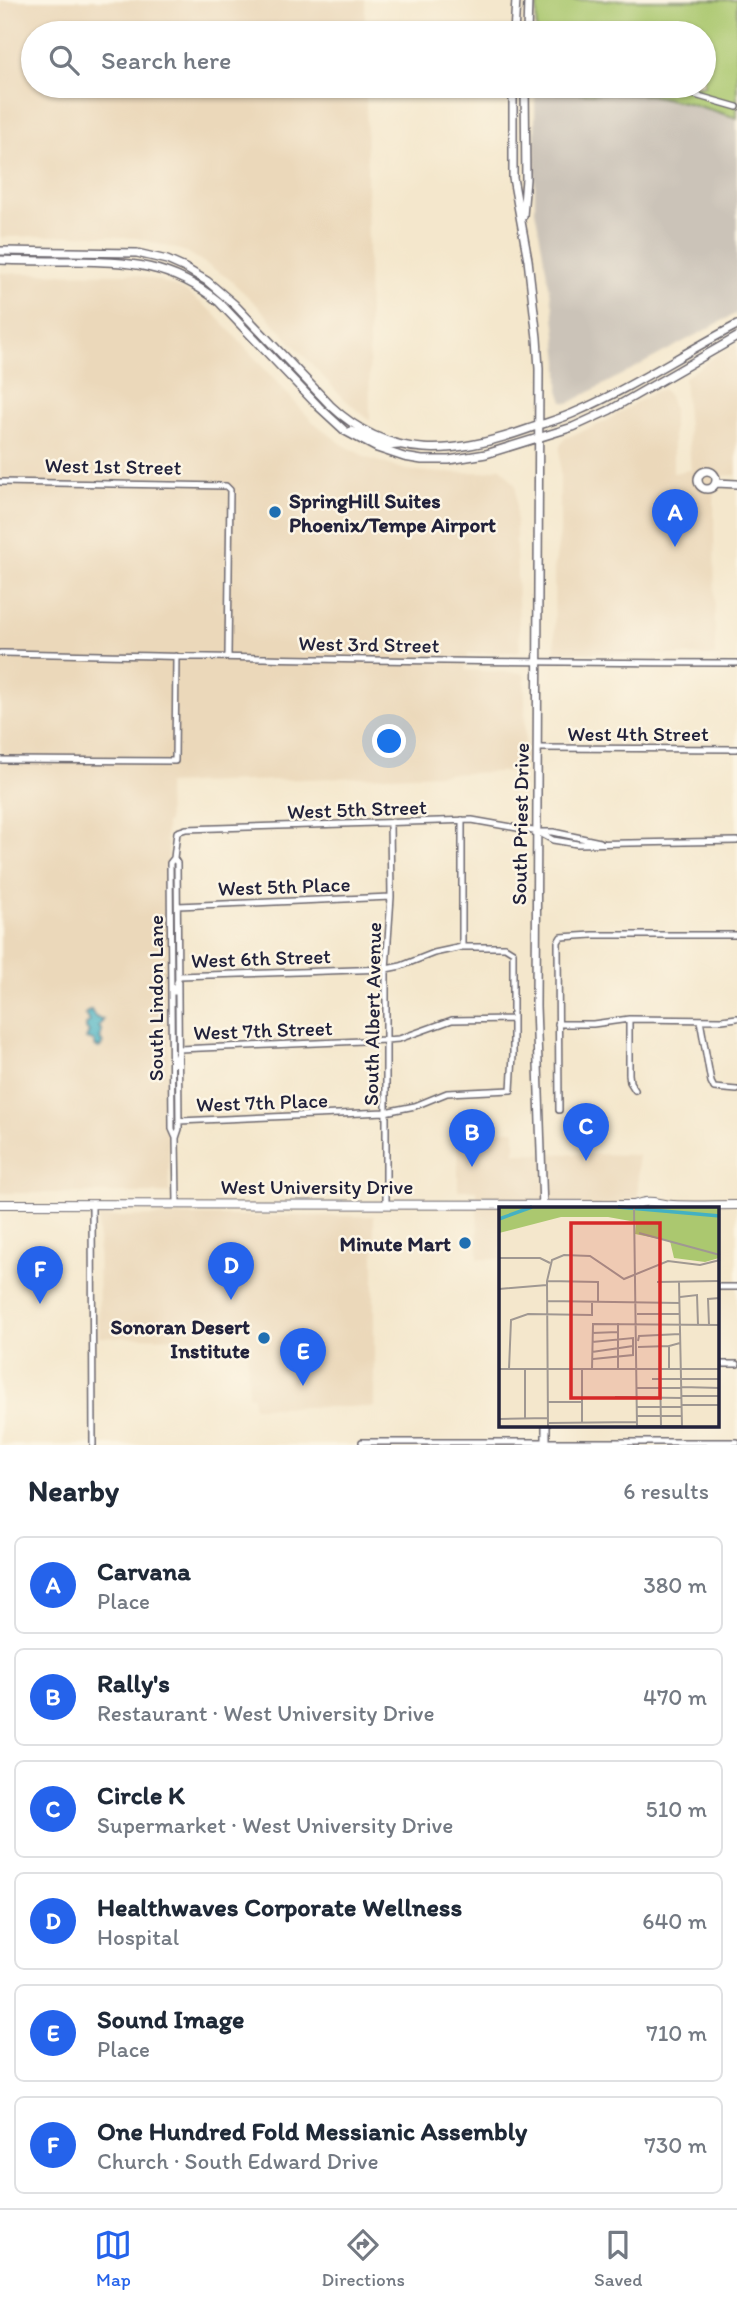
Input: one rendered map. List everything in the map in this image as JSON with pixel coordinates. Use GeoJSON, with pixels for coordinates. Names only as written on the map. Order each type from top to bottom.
{"type":"FeatureCollection","features":[{"type":"Feature","properties":{"kind":"main road"},"geometry":{"type":"LineString","coordinates":[[515,21],[516,0]]}},
{"type":"Feature","properties":{"kind":"main road"},"geometry":{"type":"LineString","coordinates":[[527,21],[528,0]]}},
{"type":"Feature","properties":{"kind":"main road"},"geometry":{"type":"LineString","coordinates":[[513,98],[513,178],[523,227]]}},
{"type":"Feature","properties":{"kind":"main road"},"geometry":{"type":"LineString","coordinates":[[523,227],[526,98]]}},
{"type":"Feature","properties":{"kind":"main road","name":"South Priest Drive"},"geometry":{"type":"LineString","coordinates":[[523,227],[537,338],[539,425],[536,1006],[543,1207]]}},
{"type":"Feature","properties":{"kind":"main road"},"geometry":{"type":"LineString","coordinates":[[0,251],[137,253],[173,263],[207,281],[234,304],[347,420],[373,435],[399,445],[426,449],[453,449],[490,441],[567,416],[604,399],[737,326]]}},
{"type":"Feature","properties":{"kind":"main road"},"geometry":{"type":"LineString","coordinates":[[0,260],[138,264],[172,273],[201,288],[232,316],[345,431],[377,448],[422,460],[478,456],[539,439],[610,410],[737,337]]}},
{"type":"Feature","properties":{"kind":"main road"},"geometry":{"type":"LineString","coordinates":[[201,288],[207,281]]}},
{"type":"Feature","properties":{"kind":"main road"},"geometry":{"type":"LineString","coordinates":[[232,316],[241,319],[256,333],[264,336]]}},
{"type":"Feature","properties":{"kind":"main road"},"geometry":{"type":"LineString","coordinates":[[345,431],[354,432],[386,446],[399,445]]}},
{"type":"Feature","properties":{"kind":"main road"},"geometry":{"type":"LineString","coordinates":[[716,483],[737,484]]}},
{"type":"Feature","properties":{"kind":"main road","name":"West University Drive"},"geometry":{"type":"LineString","coordinates":[[0,1204],[638,1207],[644,1201],[657,1201],[665,1207],[737,1205]]}},
{"type":"Feature","properties":{"kind":"street"},"geometry":{"type":"LineString","coordinates":[[706,98],[737,107]]}},
{"type":"Feature","properties":{"kind":"street","name":"West 1st Street"},"geometry":{"type":"LineString","coordinates":[[0,482],[226,486],[230,490],[228,656]]}},
{"type":"Feature","properties":{"kind":"street","name":"West 3rd Street"},"geometry":{"type":"LineString","coordinates":[[0,653],[366,661],[737,663]]}},
{"type":"Feature","properties":{"kind":"street"},"geometry":{"type":"LineString","coordinates":[[0,760],[175,761],[176,656]]}},
{"type":"Feature","properties":{"kind":"street","name":"West 4th Street"},"geometry":{"type":"LineString","coordinates":[[538,748],[737,749]]}},
{"type":"Feature","properties":{"kind":"street"},"geometry":{"type":"LineString","coordinates":[[462,820],[462,947]]}},
{"type":"Feature","properties":{"kind":"street","name":"West 5th Street"},"geometry":{"type":"LineString","coordinates":[[177,832],[186,829],[462,820],[553,832],[603,843],[737,843]]}},
{"type":"Feature","properties":{"kind":"street","name":"South Albert Avenue"},"geometry":{"type":"LineString","coordinates":[[386,1204],[386,969],[391,898],[390,824]]}},
{"type":"Feature","properties":{"kind":"street","name":"South Lindon Lane"},"geometry":{"type":"LineString","coordinates":[[176,1138],[172,1129],[170,863],[174,858],[177,832]]}},
{"type":"Feature","properties":{"kind":"street","name":"South Lindon Lane"},"geometry":{"type":"LineString","coordinates":[[174,858],[177,863],[179,976],[177,1203]]}},
{"type":"Feature","properties":{"kind":"street","name":"West 5th Place"},"geometry":{"type":"LineString","coordinates":[[178,905],[391,898]]}},
{"type":"Feature","properties":{"kind":"street"},"geometry":{"type":"LineString","coordinates":[[171,927],[178,905]]}},
{"type":"Feature","properties":{"kind":"street"},"geometry":{"type":"LineString","coordinates":[[559,1110],[558,942],[565,935],[737,935]]}},
{"type":"Feature","properties":{"kind":"street","name":"West 6th Street"},"geometry":{"type":"LineString","coordinates":[[179,976],[386,969],[401,967],[434,953],[462,947],[509,948],[513,952],[513,1019]]}},
{"type":"Feature","properties":{"kind":"street"},"geometry":{"type":"LineString","coordinates":[[172,997],[179,976]]}},
{"type":"Feature","properties":{"kind":"street"},"geometry":{"type":"LineString","coordinates":[[558,1024],[629,1019],[737,1018]]}},
{"type":"Feature","properties":{"kind":"street","name":"West 7th Street"},"geometry":{"type":"LineString","coordinates":[[179,1049],[399,1039],[452,1020],[513,1019]]}},
{"type":"Feature","properties":{"kind":"street","name":"West 7th Place"},"geometry":{"type":"LineString","coordinates":[[179,1121],[385,1112],[415,1106],[447,1093],[511,1090],[513,1019]]}},
{"type":"Feature","properties":{"kind":"street"},"geometry":{"type":"LineString","coordinates":[[629,1019],[629,1074],[635,1090]]}},
{"type":"Feature","properties":{"kind":"street"},"geometry":{"type":"LineString","coordinates":[[700,1020],[714,1088],[737,1090]]}},
{"type":"Feature","properties":{"kind":"street"},"geometry":{"type":"LineString","coordinates":[[172,1068],[179,1049]]}},
{"type":"Feature","properties":{"kind":"street"},"geometry":{"type":"LineString","coordinates":[[172,1086],[179,1121]]}},
{"type":"Feature","properties":{"kind":"street"},"geometry":{"type":"LineString","coordinates":[[92,1204],[93,1445]]}},
{"type":"Feature","properties":{"kind":"street"},"geometry":{"type":"LineString","coordinates":[[362,1442],[737,1442]]}},
{"type":"Feature","properties":{"kind":"shaded area"},"geometry":{"type":"Polygon","coordinates":[[[0,0],[365,0],[365,21],[21,21],[21,98],[366,98],[370,421],[341,396],[256,304],[228,278],[187,252],[137,238],[91,235],[0,237],[0,0]]]}},
{"type":"Feature","properties":{"kind":"shaded area"},"geometry":{"type":"Polygon","coordinates":[[[535,98],[664,98],[737,118],[737,313],[569,403],[563,402],[559,390],[553,306],[535,210],[535,98]]]}},
{"type":"Feature","properties":{"kind":"shaded area"},"geometry":{"type":"Polygon","coordinates":[[[0,273],[131,274],[161,281],[185,291],[213,312],[313,422],[342,444],[367,458],[406,470],[485,472],[501,467],[516,486],[520,650],[468,654],[465,670],[525,675],[525,771],[167,784],[169,1193],[0,1193],[0,273]]]}},
{"type":"Feature","properties":{"kind":"shaded area"},"geometry":{"type":"Polygon","coordinates":[[[737,344],[737,475],[714,476],[715,656],[555,652],[554,570],[560,533],[560,446],[565,438],[600,424],[663,389],[669,396],[673,409],[673,473],[691,470],[684,378],[737,344]]]}},
{"type":"Feature","properties":{"kind":"shaded area"},"geometry":{"type":"Polygon","coordinates":[[[458,1130],[515,1130],[515,1153],[638,1155],[638,1207],[499,1207],[499,1259],[478,1259],[477,1190],[458,1190],[458,1130]]]}},
{"type":"Feature","properties":{"kind":"shaded area"},"geometry":{"type":"Polygon","coordinates":[[[374,1216],[374,1407],[253,1407],[253,1396],[248,1395],[247,1338],[99,1337],[98,1217],[374,1216]]]}},
{"type":"Feature","properties":{"kind":"green space"},"geometry":{"type":"Polygon","coordinates":[[[537,0],[737,0],[737,118],[664,98],[716,98],[716,21],[536,21],[537,0]]]}},
{"type":"Feature","properties":{"kind":"water"},"geometry":{"type":"Polygon","coordinates":[[[91,1010],[95,1017],[103,1020],[99,1027],[103,1044],[99,1048],[94,1041],[86,1039],[89,1032],[86,1025],[90,1021],[85,1014],[91,1010]]]}},
{"type":"Feature","properties":{"kind":"place","name":"SpringHill Suites Phoenix/Tempe Airport"},"geometry":{"type":"Point","coordinates":[275,512]}},
{"type":"Feature","properties":{"kind":"place","name":"Carvana"},"geometry":{"type":"Point","coordinates":[675,547]}},
{"type":"Feature","properties":{"kind":"place","name":"Circle K"},"geometry":{"type":"Point","coordinates":[586,1161]}},
{"type":"Feature","properties":{"kind":"place","name":"Rally's"},"geometry":{"type":"Point","coordinates":[472,1167]}},
{"type":"Feature","properties":{"kind":"place","name":"Minute Mart"},"geometry":{"type":"Point","coordinates":[465,1243]}},
{"type":"Feature","properties":{"kind":"place","name":"Healthwaves Corporate Wellness"},"geometry":{"type":"Point","coordinates":[231,1300]}},
{"type":"Feature","properties":{"kind":"place","name":"One Hundred Fold Messianic Assembly"},"geometry":{"type":"Point","coordinates":[40,1304]}},
{"type":"Feature","properties":{"kind":"place","name":"Sonoran Desert Institute"},"geometry":{"type":"Point","coordinates":[264,1338]}},
{"type":"Feature","properties":{"kind":"place","name":"Sound Image"},"geometry":{"type":"Point","coordinates":[303,1386]}}]}
